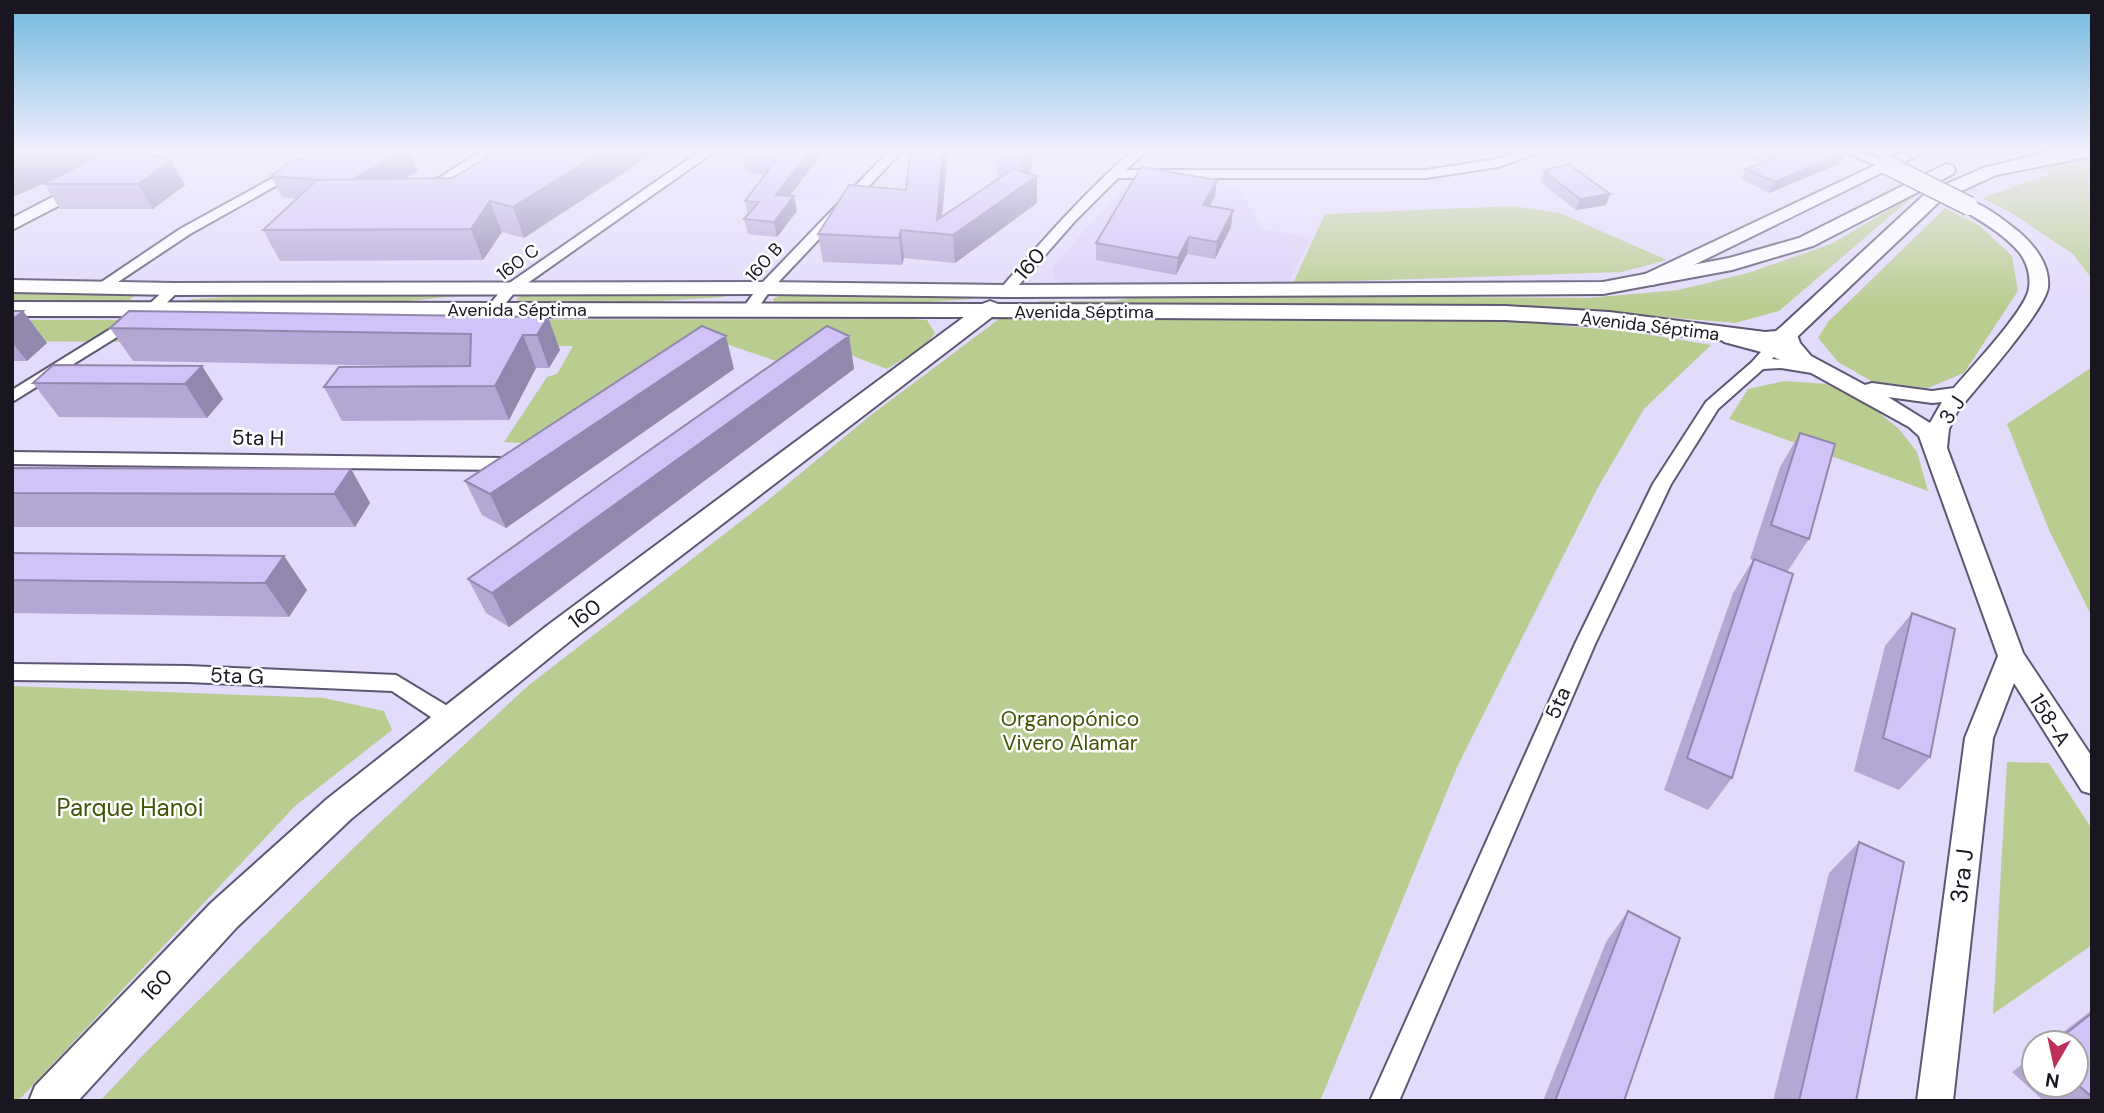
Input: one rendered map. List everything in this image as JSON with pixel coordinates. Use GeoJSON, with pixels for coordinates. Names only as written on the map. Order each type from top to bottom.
{"type":"FeatureCollection","features":[{"type":"Feature","properties":{"kind":"main road","name":"Avenida Séptima"},"geometry":{"type":"LineString","coordinates":[[12,309],[750,309],[996,301],[1149,290],[1602,288],[1732,264],[1806,242],[1881,203]]}},
{"type":"Feature","properties":{"kind":"main road"},"geometry":{"type":"LineString","coordinates":[[1775,346],[1927,203]]}},
{"type":"Feature","properties":{"kind":"main road","name":"Avenida Séptima"},"geometry":{"type":"LineString","coordinates":[[12,286],[174,289],[765,288],[996,301],[1505,313],[1618,320],[1765,339],[1775,346]]}},
{"type":"Feature","properties":{"kind":"main road","name":"160"},"geometry":{"type":"LineString","coordinates":[[50,1101],[224,915],[339,809],[692,531],[996,301]]}},
{"type":"Feature","properties":{"kind":"street"},"geometry":{"type":"LineString","coordinates":[[12,225],[53,203]]}},
{"type":"Feature","properties":{"kind":"street"},"geometry":{"type":"LineString","coordinates":[[101,287],[159,245],[232,203]]}},
{"type":"Feature","properties":{"kind":"street","name":"160 C"},"geometry":{"type":"LineString","coordinates":[[492,310],[510,289],[634,203]]}},
{"type":"Feature","properties":{"kind":"street","name":"160 B"},"geometry":{"type":"LineString","coordinates":[[750,309],[765,288],[846,203]]}},
{"type":"Feature","properties":{"kind":"street","name":"160"},"geometry":{"type":"LineString","coordinates":[[996,301],[1084,203]]}},
{"type":"Feature","properties":{"kind":"street","name":"Avenida Séptima"},"geometry":{"type":"LineString","coordinates":[[1646,281],[1810,203]]}},
{"type":"Feature","properties":{"kind":"street","name":"3 J"},"geometry":{"type":"LineString","coordinates":[[1963,203],[2019,242],[2039,273],[2040,289],[2031,306],[1947,410],[1938,429],[1936,448],[2011,656]]}},
{"type":"Feature","properties":{"kind":"street"},"geometry":{"type":"LineString","coordinates":[[12,397],[151,310],[174,289]]}},
{"type":"Feature","properties":{"kind":"street"},"geometry":{"type":"LineString","coordinates":[[1775,346],[1816,369],[1856,386],[1917,422],[1928,433],[1936,448]]}},
{"type":"Feature","properties":{"kind":"street","name":"5ta"},"geometry":{"type":"LineString","coordinates":[[1384,1101],[1585,644],[1662,484],[1712,406],[1775,346]]}},
{"type":"Feature","properties":{"kind":"street"},"geometry":{"type":"LineString","coordinates":[[1856,386],[1932,397],[1962,393]]}},
{"type":"Feature","properties":{"kind":"street","name":"5ta H"},"geometry":{"type":"LineString","coordinates":[[12,458],[503,464]]}},
{"type":"Feature","properties":{"kind":"street","name":"158-A"},"geometry":{"type":"LineString","coordinates":[[2011,656],[2092,782]]}},
{"type":"Feature","properties":{"kind":"street","name":"3ra J"},"geometry":{"type":"LineString","coordinates":[[1936,1101],[1979,738],[2011,656]]}},
{"type":"Feature","properties":{"kind":"street","name":"5ta G"},"geometry":{"type":"LineString","coordinates":[[12,672],[188,674],[396,683],[451,719]]}},
{"type":"Feature","properties":{"kind":"shaded area"},"geometry":{"type":"Polygon","coordinates":[[[1109,203],[1248,203],[1263,229],[1311,238],[1289,281],[1065,283],[1054,278],[1052,268],[1109,203]]]}},
{"type":"Feature","properties":{"kind":"green space"},"geometry":{"type":"Polygon","coordinates":[[[1901,203],[1906,203],[1779,311],[1735,323],[1548,307],[1036,305],[1038,301],[1114,301],[1148,295],[1587,298],[1678,290],[1748,273],[1831,244],[1901,203]]]}},
{"type":"Feature","properties":{"kind":"green space"},"geometry":{"type":"Polygon","coordinates":[[[1992,203],[2092,203],[2092,279],[2073,254],[1992,203]]]}},
{"type":"Feature","properties":{"kind":"green space"},"geometry":{"type":"Polygon","coordinates":[[[1513,206],[1560,213],[1667,260],[1622,272],[1293,283],[1325,214],[1513,206]]]}},
{"type":"Feature","properties":{"kind":"green space"},"geometry":{"type":"Polygon","coordinates":[[[1945,208],[1980,226],[2012,256],[2018,291],[1964,373],[1928,388],[1873,382],[1838,362],[1818,338],[1828,322],[1945,208]]]}},
{"type":"Feature","properties":{"kind":"green space"},"geometry":{"type":"Polygon","coordinates":[[[12,292],[135,295],[128,302],[117,304],[12,303],[12,292]]]}},
{"type":"Feature","properties":{"kind":"green space"},"geometry":{"type":"Polygon","coordinates":[[[717,293],[724,297],[628,303],[521,304],[516,299],[525,294],[717,293]]]}},
{"type":"Feature","properties":{"kind":"green space"},"geometry":{"type":"Polygon","coordinates":[[[281,294],[468,295],[388,303],[183,302],[193,299],[281,294]]]}},
{"type":"Feature","properties":{"kind":"green space"},"geometry":{"type":"Polygon","coordinates":[[[782,294],[971,296],[973,299],[883,305],[774,302],[773,299],[782,294]]]}},
{"type":"Feature","properties":{"kind":"green space","name":"Organopónico Vivero Alamar"},"geometry":{"type":"Polygon","coordinates":[[[999,319],[1524,322],[1632,332],[1711,345],[1644,409],[1597,489],[1457,767],[1320,1101],[100,1101],[145,1053],[374,828],[529,685],[767,501],[871,415],[999,319]]]}},
{"type":"Feature","properties":{"kind":"green space"},"geometry":{"type":"Polygon","coordinates":[[[12,320],[927,320],[935,333],[926,345],[887,369],[829,347],[799,369],[706,337],[546,444],[504,442],[547,377],[557,374],[573,346],[12,341],[12,320]]]}},
{"type":"Feature","properties":{"kind":"green space"},"geometry":{"type":"Polygon","coordinates":[[[2092,367],[2092,617],[2049,530],[2007,424],[2092,367]]]}},
{"type":"Feature","properties":{"kind":"green space"},"geometry":{"type":"Polygon","coordinates":[[[1785,381],[1826,384],[1867,403],[1899,429],[1917,452],[1928,491],[1729,419],[1748,389],[1785,381]]]}},
{"type":"Feature","properties":{"kind":"green space","name":"Parque Hanoi"},"geometry":{"type":"Polygon","coordinates":[[[12,686],[324,698],[384,711],[392,730],[295,806],[18,1101],[12,1101],[12,686]]]}},
{"type":"Feature","properties":{"kind":"green space"},"geometry":{"type":"Polygon","coordinates":[[[2007,762],[2049,763],[2092,829],[2092,945],[1993,1014],[2007,762]]]}},
{"type":"Feature","properties":{"kind":"building"},"geometry":{"type":"Polygon","coordinates":[[[292,203],[489,203],[471,229],[263,230],[292,203]]]}},
{"type":"Feature","properties":{"kind":"building"},"geometry":{"type":"Polygon","coordinates":[[[497,203],[520,203],[513,207],[497,203]]]}},
{"type":"Feature","properties":{"kind":"building"},"geometry":{"type":"Polygon","coordinates":[[[758,203],[789,203],[774,222],[744,219],[758,203]]]}},
{"type":"Feature","properties":{"kind":"building"},"geometry":{"type":"Polygon","coordinates":[[[838,203],[938,203],[937,220],[962,203],[999,203],[953,235],[901,230],[899,238],[818,234],[838,203]]]}},
{"type":"Feature","properties":{"kind":"building"},"geometry":{"type":"Polygon","coordinates":[[[1120,203],[1204,203],[1203,205],[1233,210],[1217,242],[1189,237],[1178,258],[1096,243],[1120,203]]]}},
{"type":"Feature","properties":{"kind":"building"},"geometry":{"type":"Polygon","coordinates":[[[12,311],[23,311],[12,320],[12,311]]]}},
{"type":"Feature","properties":{"kind":"building"},"geometry":{"type":"Polygon","coordinates":[[[129,311],[548,317],[537,335],[523,335],[495,386],[324,387],[339,367],[470,366],[471,334],[110,328],[129,311]]]}},
{"type":"Feature","properties":{"kind":"building"},"geometry":{"type":"Polygon","coordinates":[[[702,326],[726,336],[490,494],[465,481],[702,326]]]}},
{"type":"Feature","properties":{"kind":"building"},"geometry":{"type":"Polygon","coordinates":[[[827,326],[849,336],[492,593],[468,579],[604,482],[827,326]]]}},
{"type":"Feature","properties":{"kind":"building"},"geometry":{"type":"Polygon","coordinates":[[[53,365],[202,366],[185,384],[33,383],[53,365]]]}},
{"type":"Feature","properties":{"kind":"building"},"geometry":{"type":"Polygon","coordinates":[[[1800,433],[1835,444],[1809,539],[1771,525],[1800,433]]]}},
{"type":"Feature","properties":{"kind":"building"},"geometry":{"type":"Polygon","coordinates":[[[12,468],[351,469],[334,494],[12,493],[12,468]]]}},
{"type":"Feature","properties":{"kind":"building"},"geometry":{"type":"Polygon","coordinates":[[[12,553],[284,556],[265,583],[12,580],[12,553]]]}},
{"type":"Feature","properties":{"kind":"building"},"geometry":{"type":"Polygon","coordinates":[[[1754,559],[1793,574],[1732,778],[1687,758],[1754,559]]]}},
{"type":"Feature","properties":{"kind":"building"},"geometry":{"type":"Polygon","coordinates":[[[1912,613],[1955,629],[1930,757],[1883,738],[1912,613]]]}},
{"type":"Feature","properties":{"kind":"building"},"geometry":{"type":"Polygon","coordinates":[[[1859,842],[1904,862],[1856,1101],[1799,1101],[1859,842]]]}},
{"type":"Feature","properties":{"kind":"building"},"geometry":{"type":"Polygon","coordinates":[[[1628,911],[1680,938],[1624,1101],[1555,1101],[1628,911]]]}},
{"type":"Feature","properties":{"kind":"building"},"geometry":{"type":"Polygon","coordinates":[[[2092,1013],[2092,1097],[2090,1029],[2072,1029],[2092,1013]]]}}]}
